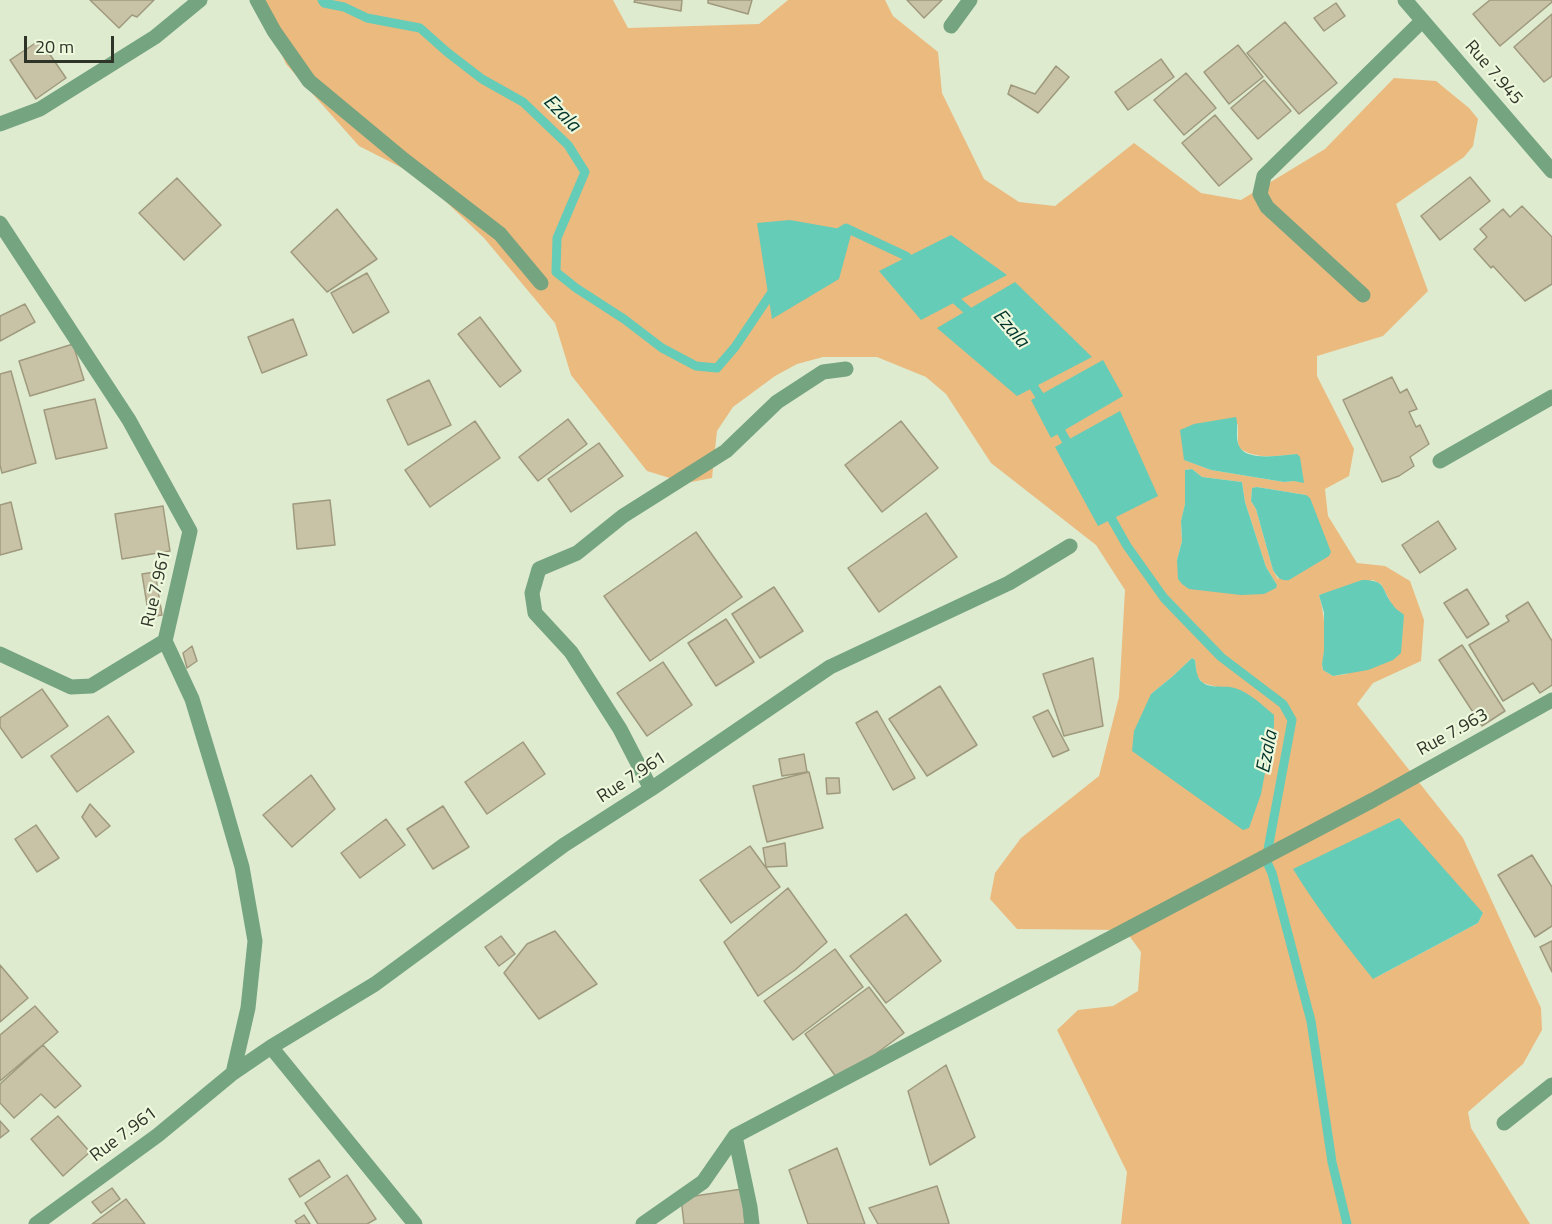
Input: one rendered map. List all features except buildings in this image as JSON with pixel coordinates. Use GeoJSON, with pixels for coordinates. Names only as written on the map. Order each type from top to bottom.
{"type":"FeatureCollection","features":[{"type":"Feature","properties":{"kind":"street"},"geometry":{"type":"LineString","coordinates":[[0,124],[49,103],[155,37],[200,0]]}},
{"type":"Feature","properties":{"kind":"street"},"geometry":{"type":"LineString","coordinates":[[257,0],[274,31],[309,81],[500,234],[541,283]]}},
{"type":"Feature","properties":{"kind":"street"},"geometry":{"type":"LineString","coordinates":[[951,26],[970,0]]}},
{"type":"Feature","properties":{"kind":"street","name":"Rue 7.945"},"geometry":{"type":"LineString","coordinates":[[1405,0],[1552,171]]}},
{"type":"Feature","properties":{"kind":"street"},"geometry":{"type":"LineString","coordinates":[[1363,296],[1267,207],[1260,194],[1264,176],[1422,21]]}},
{"type":"Feature","properties":{"kind":"street","name":"Rue 7.961"},"geometry":{"type":"LineString","coordinates":[[0,223],[129,420],[190,531],[165,641],[192,699],[223,801],[242,867],[255,941],[248,1008],[232,1073]]}},
{"type":"Feature","properties":{"kind":"street"},"geometry":{"type":"LineString","coordinates":[[651,789],[620,729],[571,652],[535,613],[532,593],[539,569],[577,553],[623,516],[726,451],[777,402],[823,372],[846,369]]}},
{"type":"Feature","properties":{"kind":"street"},"geometry":{"type":"LineString","coordinates":[[1440,461],[1552,397]]}},
{"type":"Feature","properties":{"kind":"street","name":"Rue 7.961"},"geometry":{"type":"LineString","coordinates":[[36,1224],[158,1135],[232,1073],[375,984],[564,845],[651,789],[830,667],[1009,583],[1070,546]]}},
{"type":"Feature","properties":{"kind":"street"},"geometry":{"type":"LineString","coordinates":[[0,654],[70,687],[91,686],[165,641]]}},
{"type":"Feature","properties":{"kind":"street","name":"Rue 7.963"},"geometry":{"type":"LineString","coordinates":[[735,1136],[1373,800],[1552,700]]}},
{"type":"Feature","properties":{"kind":"street"},"geometry":{"type":"LineString","coordinates":[[271,1047],[415,1224]]}},
{"type":"Feature","properties":{"kind":"street"},"geometry":{"type":"LineString","coordinates":[[1504,1123],[1552,1085]]}},
{"type":"Feature","properties":{"kind":"street"},"geometry":{"type":"LineString","coordinates":[[643,1224],[703,1182],[735,1136]]}},
{"type":"Feature","properties":{"kind":"street"},"geometry":{"type":"LineString","coordinates":[[735,1136],[752,1224]]}},
{"type":"Feature","properties":{"kind":"shaded area"},"geometry":{"type":"Polygon","coordinates":[[[258,0],[613,0],[628,28],[759,24],[788,0],[885,0],[893,16],[938,52],[942,93],[984,179],[1019,202],[1055,206],[1134,143],[1201,193],[1241,200],[1325,149],[1394,78],[1436,81],[1469,108],[1478,119],[1473,146],[1464,157],[1396,204],[1428,291],[1383,336],[1317,356],[1317,376],[1354,449],[1349,476],[1325,489],[1328,516],[1357,563],[1385,566],[1410,581],[1424,620],[1421,661],[1373,683],[1357,704],[1463,838],[1541,1008],[1542,1030],[1523,1064],[1468,1112],[1471,1128],[1530,1224],[1121,1224],[1127,1172],[1057,1030],[1078,1010],[1113,1006],[1138,991],[1141,952],[1125,930],[1017,929],[990,899],[995,873],[1021,838],[1099,776],[1119,697],[1125,590],[1096,545],[991,463],[946,394],[926,377],[877,357],[823,357],[797,364],[775,376],[733,407],[717,431],[712,478],[686,483],[647,471],[571,375],[555,323],[484,238],[420,177],[359,146],[286,64],[258,0]],[[1238,424],[1185,460],[1211,470],[1284,482],[1294,481],[1297,454],[1267,456],[1246,452],[1239,448],[1238,424]],[[1192,469],[1185,470],[1185,504],[1181,522],[1182,541],[1177,560],[1277,585],[1266,567],[1245,502],[1242,482],[1202,477],[1192,469]],[[1257,487],[1252,488],[1251,501],[1256,509],[1273,570],[1278,579],[1306,495],[1257,487]],[[1373,580],[1319,595],[1325,629],[1323,670],[1333,676],[1347,674],[1393,607],[1381,584],[1373,580]],[[1192,658],[1151,694],[1231,687],[1217,687],[1203,683],[1197,676],[1195,660],[1192,658]],[[1483,913],[1373,979],[1478,923],[1483,913]]]}},
{"type":"Feature","properties":{"kind":"water"},"geometry":{"type":"Polygon","coordinates":[[[790,220],[852,231],[839,279],[772,319],[757,223],[790,220]]]}},
{"type":"Feature","properties":{"kind":"water"},"geometry":{"type":"Polygon","coordinates":[[[951,235],[1007,275],[921,320],[879,271],[951,235]]]}},
{"type":"Feature","properties":{"kind":"water"},"geometry":{"type":"Polygon","coordinates":[[[1015,282],[1092,357],[1017,396],[937,328],[1015,282]]]}},
{"type":"Feature","properties":{"kind":"water"},"geometry":{"type":"Polygon","coordinates":[[[1103,360],[1123,396],[1051,438],[1031,400],[1103,360]]]}},
{"type":"Feature","properties":{"kind":"water"},"geometry":{"type":"Polygon","coordinates":[[[1120,411],[1158,496],[1098,526],[1055,447],[1120,411]]]}},
{"type":"Feature","properties":{"kind":"water"},"geometry":{"type":"Polygon","coordinates":[[[1236,417],[1238,443],[1243,451],[1257,456],[1297,454],[1300,457],[1304,483],[1211,470],[1184,460],[1180,430],[1194,424],[1236,417]]]}},
{"type":"Feature","properties":{"kind":"water"},"geometry":{"type":"Polygon","coordinates":[[[1192,469],[1202,477],[1242,482],[1245,502],[1266,567],[1277,585],[1276,588],[1264,594],[1241,595],[1189,589],[1178,579],[1177,560],[1182,541],[1181,521],[1185,504],[1185,470],[1192,469]]]}},
{"type":"Feature","properties":{"kind":"water"},"geometry":{"type":"Polygon","coordinates":[[[1252,488],[1306,495],[1310,498],[1331,552],[1329,556],[1289,580],[1278,577],[1273,570],[1256,509],[1251,501],[1252,488]]]}},
{"type":"Feature","properties":{"kind":"water"},"geometry":{"type":"Polygon","coordinates":[[[1362,580],[1380,584],[1394,606],[1404,615],[1401,653],[1393,660],[1368,670],[1333,676],[1323,670],[1324,613],[1319,595],[1362,580]]]}},
{"type":"Feature","properties":{"kind":"water"},"geometry":{"type":"Polygon","coordinates":[[[1192,658],[1195,660],[1197,675],[1202,682],[1242,691],[1274,715],[1261,794],[1249,828],[1243,830],[1132,751],[1134,731],[1151,694],[1192,658]]]}},
{"type":"Feature","properties":{"kind":"water"},"geometry":{"type":"Polygon","coordinates":[[[1399,818],[1483,913],[1478,923],[1373,979],[1331,925],[1293,869],[1399,818]]]}},
{"type":"Feature","properties":{"kind":"waterway","name":"Ezala"},"geometry":{"type":"LineString","coordinates":[[322,0],[324,3],[344,7],[367,18],[420,28],[482,79],[523,102],[568,145],[585,172],[557,238],[556,272],[662,348],[696,366],[717,368],[735,347],[774,289]]}},
{"type":"Feature","properties":{"kind":"waterway","name":"Ezala"},"geometry":{"type":"LineString","coordinates":[[835,235],[846,228],[906,256],[915,264]]}},
{"type":"Feature","properties":{"kind":"waterway","name":"Ezala"},"geometry":{"type":"LineString","coordinates":[[948,293],[976,318]]}},
{"type":"Feature","properties":{"kind":"waterway","name":"Ezala"},"geometry":{"type":"LineString","coordinates":[[1028,378],[1045,404]]}},
{"type":"Feature","properties":{"kind":"waterway","name":"Ezala"},"geometry":{"type":"LineString","coordinates":[[1055,421],[1072,451]]}},
{"type":"Feature","properties":{"kind":"waterway","name":"Ezala"},"geometry":{"type":"LineString","coordinates":[[1106,509],[1127,546],[1164,598],[1221,657],[1283,704],[1292,720],[1266,860],[1272,873],[1311,1021],[1332,1162],[1347,1224]]}}]}
